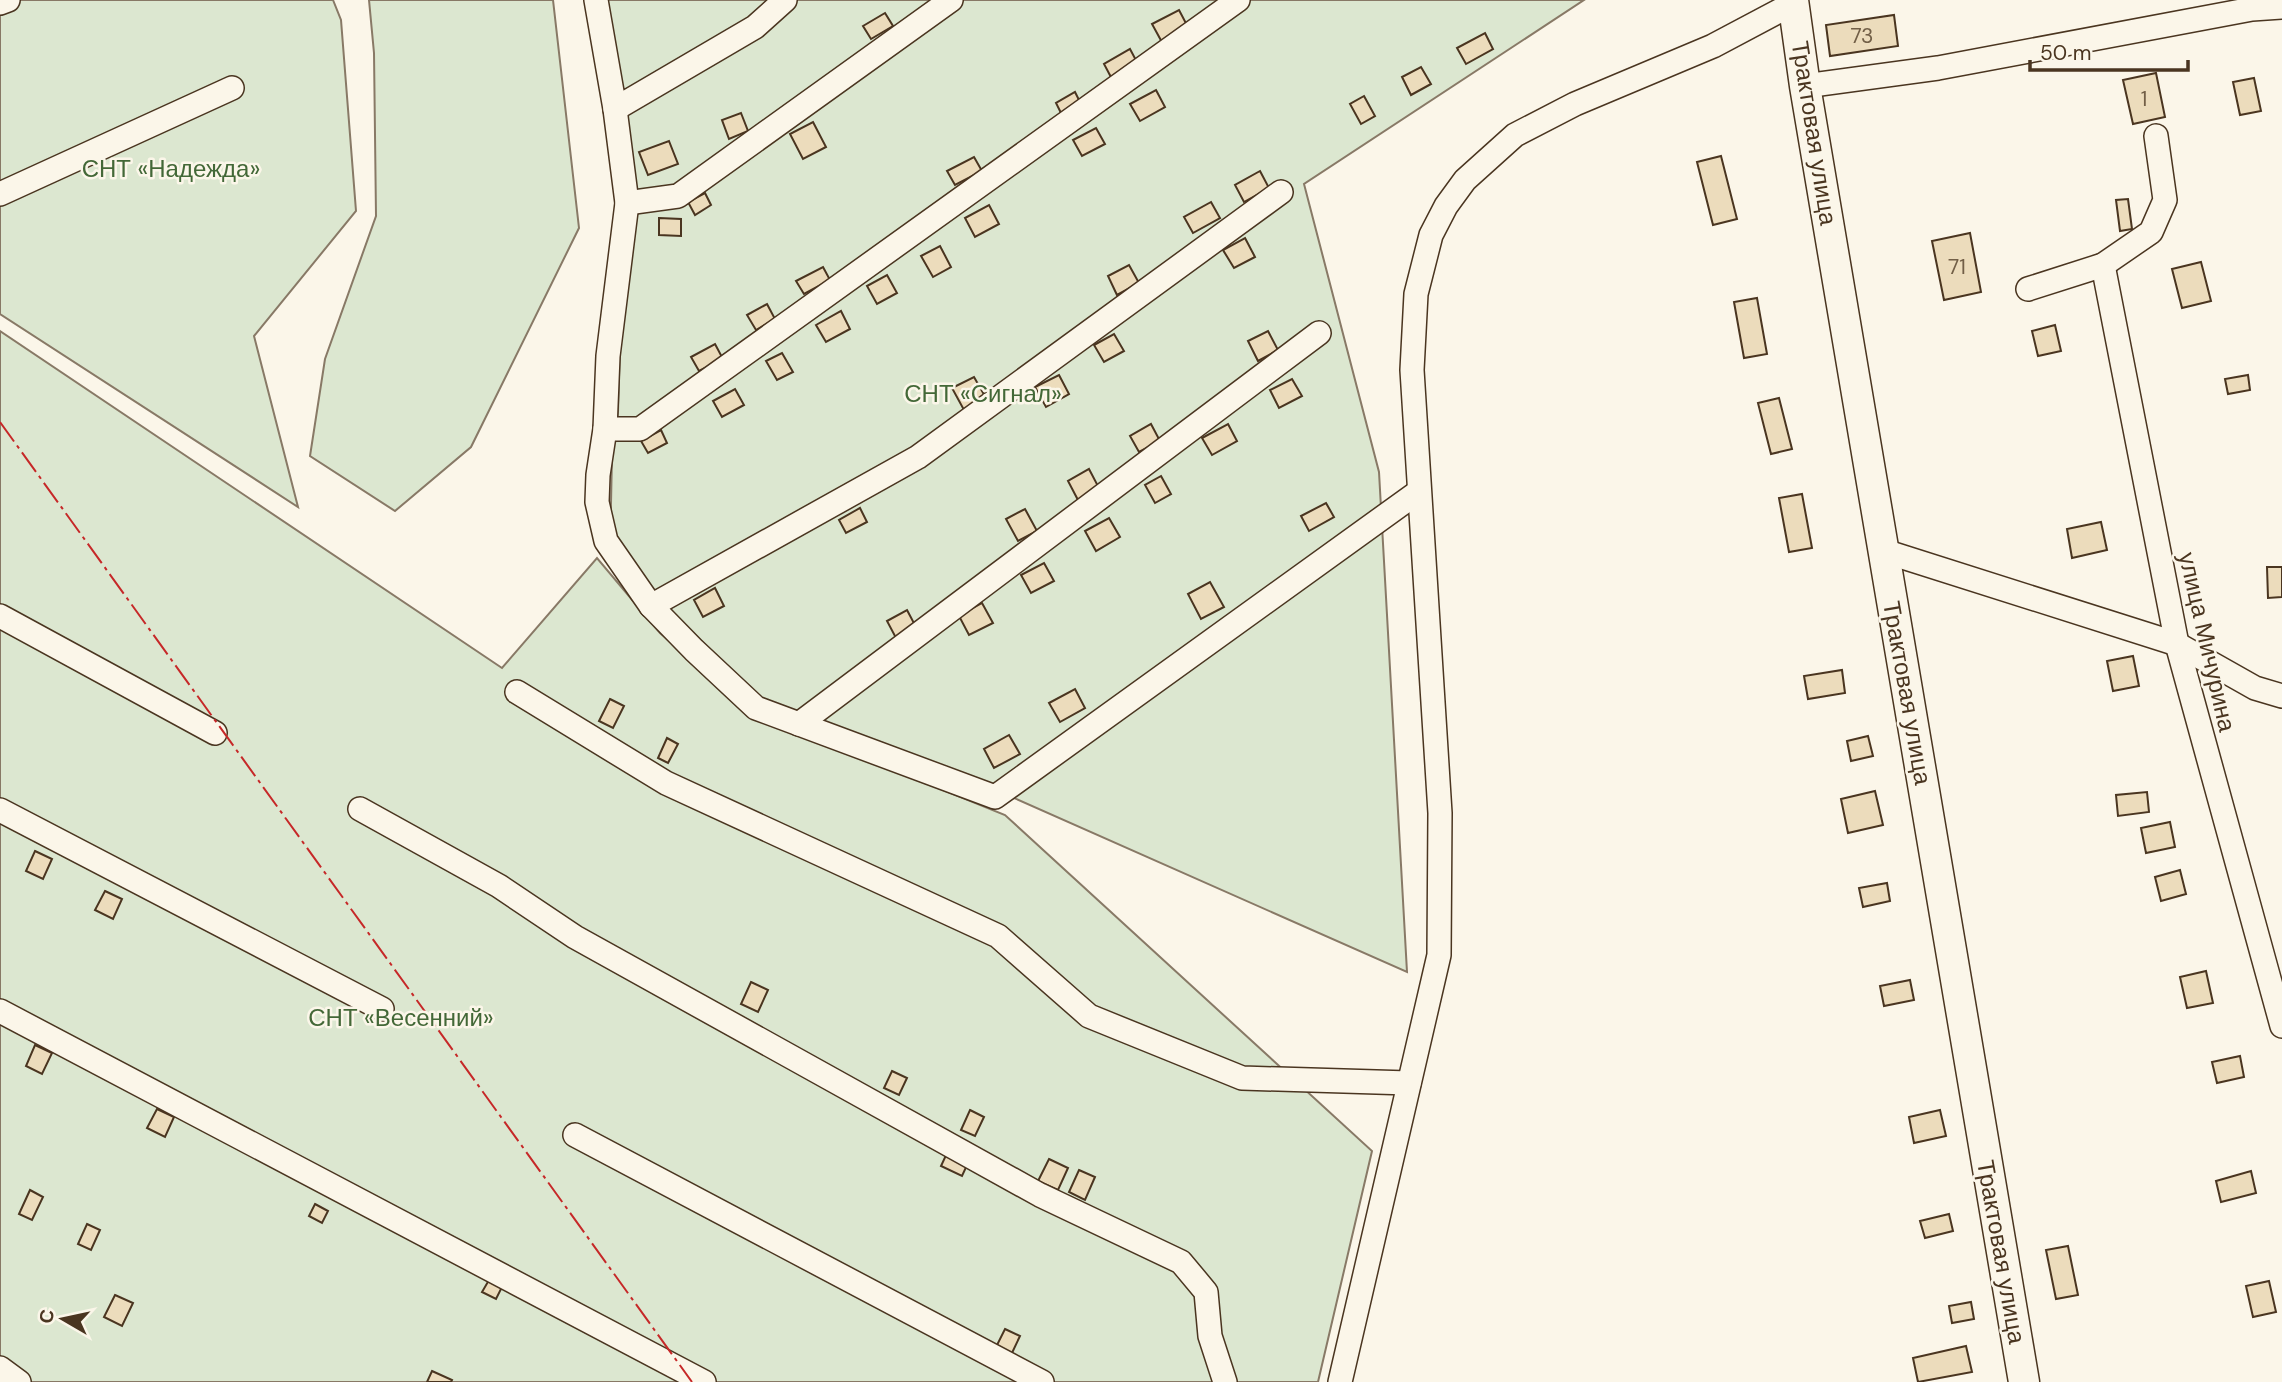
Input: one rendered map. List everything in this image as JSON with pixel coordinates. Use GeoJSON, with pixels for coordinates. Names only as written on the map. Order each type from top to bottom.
{"type":"FeatureCollection","features":[{"type":"Feature","properties":{"kind":"main road","name":"Трактовая улица"},"geometry":{"type":"LineString","coordinates":[[1794,1],[1805,86],[2024,1382]]}},
{"type":"Feature","properties":{"kind":"street"},"geometry":{"type":"LineString","coordinates":[[0,3],[8,0]]}},
{"type":"Feature","properties":{"kind":"street"},"geometry":{"type":"LineString","coordinates":[[596,0],[615,109],[627,203],[608,356],[605,429],[597,502],[606,541],[651,606],[756,708],[995,797],[1419,492]]}},
{"type":"Feature","properties":{"kind":"street"},"geometry":{"type":"LineString","coordinates":[[615,109],[755,27],[785,0]]}},
{"type":"Feature","properties":{"kind":"street"},"geometry":{"type":"LineString","coordinates":[[627,203],[678,197],[951,0]]}},
{"type":"Feature","properties":{"kind":"street"},"geometry":{"type":"LineString","coordinates":[[605,429],[640,429],[1238,0]]}},
{"type":"Feature","properties":{"kind":"street"},"geometry":{"type":"LineString","coordinates":[[1340,1382],[1439,956],[1440,813],[1412,370],[1416,295],[1431,235],[1446,206],[1465,180],[1515,135],[1574,104],[1713,46],[1794,1]]}},
{"type":"Feature","properties":{"kind":"street"},"geometry":{"type":"LineString","coordinates":[[1805,86],[1938,68],[2252,9],[2282,7]]}},
{"type":"Feature","properties":{"kind":"street"},"geometry":{"type":"LineString","coordinates":[[0,194],[232,88]]}},
{"type":"Feature","properties":{"kind":"street"},"geometry":{"type":"LineString","coordinates":[[2028,289],[2103,265],[2151,232],[2165,200],[2156,136]]}},
{"type":"Feature","properties":{"kind":"street"},"geometry":{"type":"LineString","coordinates":[[651,606],[918,457],[1282,192]]}},
{"type":"Feature","properties":{"kind":"street","name":"улица Мичурина"},"geometry":{"type":"LineString","coordinates":[[2103,265],[2176,644],[2282,1026]]}},
{"type":"Feature","properties":{"kind":"street"},"geometry":{"type":"LineString","coordinates":[[799,724],[1319,333]]}},
{"type":"Feature","properties":{"kind":"street"},"geometry":{"type":"LineString","coordinates":[[1884,551],[2176,644],[2255,688],[2282,696]]}},
{"type":"Feature","properties":{"kind":"street"},"geometry":{"type":"LineString","coordinates":[[0,616],[215,733]]}},
{"type":"Feature","properties":{"kind":"street"},"geometry":{"type":"LineString","coordinates":[[517,692],[666,783],[998,936],[1089,1016],[1242,1078],[1409,1083]]}},
{"type":"Feature","properties":{"kind":"street"},"geometry":{"type":"LineString","coordinates":[[360,809],[499,886],[575,937],[1040,1195],[1181,1262],[1206,1292],[1210,1336],[1225,1382]]}},
{"type":"Feature","properties":{"kind":"street"},"geometry":{"type":"LineString","coordinates":[[0,810],[382,1009]]}},
{"type":"Feature","properties":{"kind":"street"},"geometry":{"type":"LineString","coordinates":[[0,1011],[704,1382]]}},
{"type":"Feature","properties":{"kind":"street"},"geometry":{"type":"LineString","coordinates":[[575,1135],[1042,1382]]}},
{"type":"Feature","properties":{"kind":"street"},"geometry":{"type":"LineString","coordinates":[[0,1368],[19,1382]]}},
{"type":"Feature","properties":{"kind":"green space","name":"СНТ «Надежда»"},"geometry":{"type":"Polygon","coordinates":[[[0,0],[333,0],[341,20],[356,211],[254,336],[298,507],[0,314],[0,0]]]}},
{"type":"Feature","properties":{"kind":"green space"},"geometry":{"type":"Polygon","coordinates":[[[369,0],[553,0],[579,228],[471,447],[395,511],[310,456],[325,359],[376,216],[374,53],[369,0]]]}},
{"type":"Feature","properties":{"kind":"green space","name":"СНТ «Сигнал»"},"geometry":{"type":"Polygon","coordinates":[[[597,0],[1584,0],[1304,184],[1379,472],[1407,972],[996,790],[764,702],[610,552],[612,455],[618,412],[620,342],[639,200],[597,0]]]}},
{"type":"Feature","properties":{"kind":"green space","name":"СНТ «Весенний»"},"geometry":{"type":"Polygon","coordinates":[[[0,331],[502,668],[597,558],[660,633],[753,713],[1005,815],[1372,1151],[1318,1382],[0,1382],[0,331]]]}},
{"type":"Feature","properties":{"kind":"building"},"geometry":{"type":"Polygon","coordinates":[[[1179,10],[1189,29],[1163,44],[1152,24],[1179,10]]]}},
{"type":"Feature","properties":{"kind":"building"},"geometry":{"type":"Polygon","coordinates":[[[885,13],[893,26],[871,39],[863,26],[885,13]]]}},
{"type":"Feature","properties":{"kind":"building"},"geometry":{"type":"Polygon","coordinates":[[[1894,15],[1898,46],[1830,56],[1826,25],[1894,15]]]}},
{"type":"Feature","properties":{"kind":"building"},"geometry":{"type":"Polygon","coordinates":[[[1485,33],[1493,49],[1466,64],[1457,48],[1485,33]]]}},
{"type":"Feature","properties":{"kind":"building"},"geometry":{"type":"Polygon","coordinates":[[[1130,49],[1138,64],[1112,79],[1104,64],[1130,49]]]}},
{"type":"Feature","properties":{"kind":"building"},"geometry":{"type":"Polygon","coordinates":[[[1421,67],[1431,84],[1411,95],[1402,77],[1421,67]]]}},
{"type":"Feature","properties":{"kind":"building"},"geometry":{"type":"Polygon","coordinates":[[[2156,73],[2165,117],[2133,124],[2123,80],[2156,73]]]}},
{"type":"Feature","properties":{"kind":"building"},"geometry":{"type":"Polygon","coordinates":[[[2254,78],[2261,111],[2240,115],[2233,82],[2254,78]]]}},
{"type":"Feature","properties":{"kind":"building"},"geometry":{"type":"Polygon","coordinates":[[[1156,90],[1165,107],[1140,121],[1130,104],[1156,90]]]}},
{"type":"Feature","properties":{"kind":"building"},"geometry":{"type":"Polygon","coordinates":[[[1075,92],[1082,106],[1063,117],[1056,103],[1075,92]]]}},
{"type":"Feature","properties":{"kind":"building"},"geometry":{"type":"Polygon","coordinates":[[[1364,96],[1375,116],[1361,124],[1350,104],[1364,96]]]}},
{"type":"Feature","properties":{"kind":"building"},"geometry":{"type":"Polygon","coordinates":[[[741,113],[748,131],[729,139],[722,120],[741,113]]]}},
{"type":"Feature","properties":{"kind":"building"},"geometry":{"type":"Polygon","coordinates":[[[813,122],[826,147],[803,159],[790,134],[813,122]]]}},
{"type":"Feature","properties":{"kind":"building"},"geometry":{"type":"Polygon","coordinates":[[[1096,128],[1105,144],[1082,156],[1073,140],[1096,128]]]}},
{"type":"Feature","properties":{"kind":"building"},"geometry":{"type":"Polygon","coordinates":[[[669,141],[678,164],[648,175],[639,152],[669,141]]]}},
{"type":"Feature","properties":{"kind":"building"},"geometry":{"type":"Polygon","coordinates":[[[1721,156],[1737,219],[1713,225],[1697,162],[1721,156]]]}},
{"type":"Feature","properties":{"kind":"building"},"geometry":{"type":"Polygon","coordinates":[[[974,157],[982,171],[955,185],[947,171],[974,157]]]}},
{"type":"Feature","properties":{"kind":"building"},"geometry":{"type":"Polygon","coordinates":[[[1260,171],[1269,188],[1244,202],[1235,185],[1260,171]]]}},
{"type":"Feature","properties":{"kind":"building"},"geometry":{"type":"Polygon","coordinates":[[[705,193],[711,205],[695,215],[688,202],[705,193]]]}},
{"type":"Feature","properties":{"kind":"building"},"geometry":{"type":"Polygon","coordinates":[[[2128,199],[2132,229],[2120,231],[2116,200],[2128,199]]]}},
{"type":"Feature","properties":{"kind":"building"},"geometry":{"type":"Polygon","coordinates":[[[1211,202],[1220,218],[1193,233],[1184,217],[1211,202]]]}},
{"type":"Feature","properties":{"kind":"building"},"geometry":{"type":"Polygon","coordinates":[[[989,205],[999,224],[975,237],[965,218],[989,205]]]}},
{"type":"Feature","properties":{"kind":"building"},"geometry":{"type":"Polygon","coordinates":[[[659,218],[681,219],[681,236],[659,235],[659,218]]]}},
{"type":"Feature","properties":{"kind":"building"},"geometry":{"type":"Polygon","coordinates":[[[1970,233],[1981,292],[1944,300],[1932,241],[1970,233]]]}},
{"type":"Feature","properties":{"kind":"building"},"geometry":{"type":"Polygon","coordinates":[[[1245,238],[1255,257],[1234,268],[1223,250],[1245,238]]]}},
{"type":"Feature","properties":{"kind":"building"},"geometry":{"type":"Polygon","coordinates":[[[940,246],[951,267],[933,277],[921,256],[940,246]]]}},
{"type":"Feature","properties":{"kind":"building"},"geometry":{"type":"Polygon","coordinates":[[[2201,262],[2211,301],[2182,308],[2172,269],[2201,262]]]}},
{"type":"Feature","properties":{"kind":"building"},"geometry":{"type":"Polygon","coordinates":[[[1129,265],[1139,283],[1117,295],[1108,276],[1129,265]]]}},
{"type":"Feature","properties":{"kind":"building"},"geometry":{"type":"Polygon","coordinates":[[[823,267],[830,280],[804,294],[796,281],[823,267]]]}},
{"type":"Feature","properties":{"kind":"building"},"geometry":{"type":"Polygon","coordinates":[[[887,275],[897,293],[877,304],[867,286],[887,275]]]}},
{"type":"Feature","properties":{"kind":"building"},"geometry":{"type":"Polygon","coordinates":[[[1757,298],[1767,354],[1744,358],[1734,302],[1757,298]]]}},
{"type":"Feature","properties":{"kind":"building"},"geometry":{"type":"Polygon","coordinates":[[[767,304],[775,319],[756,330],[747,315],[767,304]]]}},
{"type":"Feature","properties":{"kind":"building"},"geometry":{"type":"Polygon","coordinates":[[[841,311],[850,329],[826,342],[816,325],[841,311]]]}},
{"type":"Feature","properties":{"kind":"building"},"geometry":{"type":"Polygon","coordinates":[[[2055,325],[2061,351],[2038,356],[2032,331],[2055,325]]]}},
{"type":"Feature","properties":{"kind":"building"},"geometry":{"type":"Polygon","coordinates":[[[1268,331],[1278,350],[1258,361],[1248,341],[1268,331]]]}},
{"type":"Feature","properties":{"kind":"building"},"geometry":{"type":"Polygon","coordinates":[[[1114,334],[1124,351],[1104,362],[1094,345],[1114,334]]]}},
{"type":"Feature","properties":{"kind":"building"},"geometry":{"type":"Polygon","coordinates":[[[715,344],[723,359],[699,371],[691,357],[715,344]]]}},
{"type":"Feature","properties":{"kind":"building"},"geometry":{"type":"Polygon","coordinates":[[[782,353],[793,372],[777,380],[766,361],[782,353]]]}},
{"type":"Feature","properties":{"kind":"building"},"geometry":{"type":"Polygon","coordinates":[[[1059,375],[1069,394],[1046,407],[1035,387],[1059,375]]]}},
{"type":"Feature","properties":{"kind":"building"},"geometry":{"type":"Polygon","coordinates":[[[2248,375],[2250,390],[2228,394],[2225,379],[2248,375]]]}},
{"type":"Feature","properties":{"kind":"building"},"geometry":{"type":"Polygon","coordinates":[[[974,377],[986,398],[964,410],[952,388],[974,377]]]}},
{"type":"Feature","properties":{"kind":"building"},"geometry":{"type":"Polygon","coordinates":[[[1292,379],[1302,396],[1279,408],[1270,390],[1292,379]]]}},
{"type":"Feature","properties":{"kind":"building"},"geometry":{"type":"Polygon","coordinates":[[[735,389],[744,405],[722,417],[713,401],[735,389]]]}},
{"type":"Feature","properties":{"kind":"building"},"geometry":{"type":"Polygon","coordinates":[[[1779,398],[1792,449],[1771,454],[1758,403],[1779,398]]]}},
{"type":"Feature","properties":{"kind":"building"},"geometry":{"type":"Polygon","coordinates":[[[1151,424],[1160,441],[1139,452],[1130,436],[1151,424]]]}},
{"type":"Feature","properties":{"kind":"building"},"geometry":{"type":"Polygon","coordinates":[[[1228,424],[1237,441],[1212,455],[1202,438],[1228,424]]]}},
{"type":"Feature","properties":{"kind":"building"},"geometry":{"type":"Polygon","coordinates":[[[661,430],[667,443],[648,453],[641,441],[661,430]]]}},
{"type":"Feature","properties":{"kind":"building"},"geometry":{"type":"Polygon","coordinates":[[[1089,469],[1099,488],[1078,500],[1068,481],[1089,469]]]}},
{"type":"Feature","properties":{"kind":"building"},"geometry":{"type":"Polygon","coordinates":[[[1161,476],[1171,494],[1155,503],[1145,485],[1161,476]]]}},
{"type":"Feature","properties":{"kind":"building"},"geometry":{"type":"Polygon","coordinates":[[[1802,494],[1812,548],[1789,552],[1779,498],[1802,494]]]}},
{"type":"Feature","properties":{"kind":"building"},"geometry":{"type":"Polygon","coordinates":[[[1326,503],[1334,517],[1309,531],[1301,516],[1326,503]]]}},
{"type":"Feature","properties":{"kind":"building"},"geometry":{"type":"Polygon","coordinates":[[[860,508],[867,522],[846,533],[839,520],[860,508]]]}},
{"type":"Feature","properties":{"kind":"building"},"geometry":{"type":"Polygon","coordinates":[[[1025,509],[1037,531],[1018,541],[1006,519],[1025,509]]]}},
{"type":"Feature","properties":{"kind":"building"},"geometry":{"type":"Polygon","coordinates":[[[1109,518],[1120,537],[1096,551],[1085,531],[1109,518]]]}},
{"type":"Feature","properties":{"kind":"building"},"geometry":{"type":"Polygon","coordinates":[[[2101,522],[2107,550],[2072,558],[2067,529],[2101,522]]]}},
{"type":"Feature","properties":{"kind":"building"},"geometry":{"type":"Polygon","coordinates":[[[1044,563],[1054,581],[1031,593],[1021,575],[1044,563]]]}},
{"type":"Feature","properties":{"kind":"building"},"geometry":{"type":"Polygon","coordinates":[[[2267,567],[2282,567],[2282,597],[2268,598],[2267,567]]]}},
{"type":"Feature","properties":{"kind":"building"},"geometry":{"type":"Polygon","coordinates":[[[1210,582],[1224,607],[1201,619],[1188,594],[1210,582]]]}},
{"type":"Feature","properties":{"kind":"building"},"geometry":{"type":"Polygon","coordinates":[[[715,588],[724,606],[703,617],[694,600],[715,588]]]}},
{"type":"Feature","properties":{"kind":"building"},"geometry":{"type":"Polygon","coordinates":[[[982,603],[993,623],[969,635],[959,616],[982,603]]]}},
{"type":"Feature","properties":{"kind":"building"},"geometry":{"type":"Polygon","coordinates":[[[907,610],[916,627],[896,638],[887,621],[907,610]]]}},
{"type":"Feature","properties":{"kind":"building"},"geometry":{"type":"Polygon","coordinates":[[[2133,656],[2139,686],[2113,691],[2107,661],[2133,656]]]}},
{"type":"Feature","properties":{"kind":"building"},"geometry":{"type":"Polygon","coordinates":[[[1842,670],[1845,693],[1808,699],[1804,676],[1842,670]]]}},
{"type":"Feature","properties":{"kind":"building"},"geometry":{"type":"Polygon","coordinates":[[[1075,689],[1085,708],[1060,722],[1049,703],[1075,689]]]}},
{"type":"Feature","properties":{"kind":"building"},"geometry":{"type":"Polygon","coordinates":[[[610,699],[624,706],[613,728],[599,721],[610,699]]]}},
{"type":"Feature","properties":{"kind":"building"},"geometry":{"type":"Polygon","coordinates":[[[1009,735],[1020,754],[994,768],[984,749],[1009,735]]]}},
{"type":"Feature","properties":{"kind":"building"},"geometry":{"type":"Polygon","coordinates":[[[1868,736],[1873,756],[1851,761],[1847,741],[1868,736]]]}},
{"type":"Feature","properties":{"kind":"building"},"geometry":{"type":"Polygon","coordinates":[[[667,738],[678,744],[668,763],[658,758],[667,738]]]}},
{"type":"Feature","properties":{"kind":"building"},"geometry":{"type":"Polygon","coordinates":[[[1875,791],[1883,825],[1848,833],[1841,799],[1875,791]]]}},
{"type":"Feature","properties":{"kind":"building"},"geometry":{"type":"Polygon","coordinates":[[[2147,792],[2149,812],[2118,816],[2116,795],[2147,792]]]}},
{"type":"Feature","properties":{"kind":"building"},"geometry":{"type":"Polygon","coordinates":[[[2170,822],[2175,847],[2146,853],[2141,828],[2170,822]]]}},
{"type":"Feature","properties":{"kind":"building"},"geometry":{"type":"Polygon","coordinates":[[[35,851],[52,859],[43,879],[26,871],[35,851]]]}},
{"type":"Feature","properties":{"kind":"building"},"geometry":{"type":"Polygon","coordinates":[[[2180,870],[2186,894],[2161,901],[2155,877],[2180,870]]]}},
{"type":"Feature","properties":{"kind":"building"},"geometry":{"type":"Polygon","coordinates":[[[1887,883],[1890,901],[1863,907],[1859,888],[1887,883]]]}},
{"type":"Feature","properties":{"kind":"building"},"geometry":{"type":"Polygon","coordinates":[[[105,891],[122,899],[113,919],[95,910],[105,891]]]}},
{"type":"Feature","properties":{"kind":"building"},"geometry":{"type":"Polygon","coordinates":[[[2206,971],[2213,1003],[2187,1008],[2180,977],[2206,971]]]}},
{"type":"Feature","properties":{"kind":"building"},"geometry":{"type":"Polygon","coordinates":[[[1910,980],[1914,1000],[1884,1006],[1880,986],[1910,980]]]}},
{"type":"Feature","properties":{"kind":"building"},"geometry":{"type":"Polygon","coordinates":[[[751,982],[768,990],[758,1012],[741,1004],[751,982]]]}},
{"type":"Feature","properties":{"kind":"building"},"geometry":{"type":"Polygon","coordinates":[[[35,1045],[52,1053],[42,1074],[26,1066],[35,1045]]]}},
{"type":"Feature","properties":{"kind":"building"},"geometry":{"type":"Polygon","coordinates":[[[2240,1056],[2244,1077],[2217,1083],[2212,1062],[2240,1056]]]}},
{"type":"Feature","properties":{"kind":"building"},"geometry":{"type":"Polygon","coordinates":[[[892,1071],[907,1078],[899,1095],[884,1088],[892,1071]]]}},
{"type":"Feature","properties":{"kind":"building"},"geometry":{"type":"Polygon","coordinates":[[[157,1109],[174,1117],[165,1137],[147,1128],[157,1109]]]}},
{"type":"Feature","properties":{"kind":"building"},"geometry":{"type":"Polygon","coordinates":[[[970,1110],[984,1117],[975,1136],[961,1130],[970,1110]]]}},
{"type":"Feature","properties":{"kind":"building"},"geometry":{"type":"Polygon","coordinates":[[[1940,1110],[1946,1136],[1914,1143],[1909,1117],[1940,1110]]]}},
{"type":"Feature","properties":{"kind":"building"},"geometry":{"type":"Polygon","coordinates":[[[947,1153],[968,1163],[962,1176],[941,1166],[947,1153]]]}},
{"type":"Feature","properties":{"kind":"building"},"geometry":{"type":"Polygon","coordinates":[[[1049,1159],[1068,1168],[1058,1190],[1038,1181],[1049,1159]]]}},
{"type":"Feature","properties":{"kind":"building"},"geometry":{"type":"Polygon","coordinates":[[[1079,1170],[1095,1177],[1085,1200],[1069,1192],[1079,1170]]]}},
{"type":"Feature","properties":{"kind":"building"},"geometry":{"type":"Polygon","coordinates":[[[2251,1171],[2256,1193],[2221,1202],[2216,1181],[2251,1171]]]}},
{"type":"Feature","properties":{"kind":"building"},"geometry":{"type":"Polygon","coordinates":[[[30,1190],[43,1197],[32,1220],[19,1214],[30,1190]]]}},
{"type":"Feature","properties":{"kind":"building"},"geometry":{"type":"Polygon","coordinates":[[[315,1204],[328,1211],[322,1223],[309,1216],[315,1204]]]}},
{"type":"Feature","properties":{"kind":"building"},"geometry":{"type":"Polygon","coordinates":[[[1949,1214],[1953,1231],[1925,1238],[1920,1221],[1949,1214]]]}},
{"type":"Feature","properties":{"kind":"building"},"geometry":{"type":"Polygon","coordinates":[[[87,1224],[100,1230],[91,1250],[78,1244],[87,1224]]]}},
{"type":"Feature","properties":{"kind":"building"},"geometry":{"type":"Polygon","coordinates":[[[2068,1246],[2078,1295],[2056,1299],[2046,1250],[2068,1246]]]}},
{"type":"Feature","properties":{"kind":"building"},"geometry":{"type":"Polygon","coordinates":[[[489,1280],[502,1287],[496,1299],[482,1292],[489,1280]]]}},
{"type":"Feature","properties":{"kind":"building"},"geometry":{"type":"Polygon","coordinates":[[[2269,1281],[2276,1312],[2253,1317],[2246,1286],[2269,1281]]]}},
{"type":"Feature","properties":{"kind":"building"},"geometry":{"type":"Polygon","coordinates":[[[115,1295],[133,1303],[122,1326],[104,1317],[115,1295]]]}},
{"type":"Feature","properties":{"kind":"building"},"geometry":{"type":"Polygon","coordinates":[[[1971,1302],[1974,1319],[1952,1323],[1949,1306],[1971,1302]]]}},
{"type":"Feature","properties":{"kind":"building"},"geometry":{"type":"Polygon","coordinates":[[[1005,1329],[1020,1336],[1011,1355],[996,1347],[1005,1329]]]}},
{"type":"Feature","properties":{"kind":"building"},"geometry":{"type":"Polygon","coordinates":[[[1966,1346],[1972,1372],[1918,1382],[1913,1358],[1966,1346]]]}},
{"type":"Feature","properties":{"kind":"building"},"geometry":{"type":"Polygon","coordinates":[[[432,1371],[452,1380],[451,1382],[427,1382],[432,1371]]]}},
{"type":"Feature","properties":{"kind":"power"},"geometry":{"type":"LineString","coordinates":[[0,422],[692,1382]]}}]}
